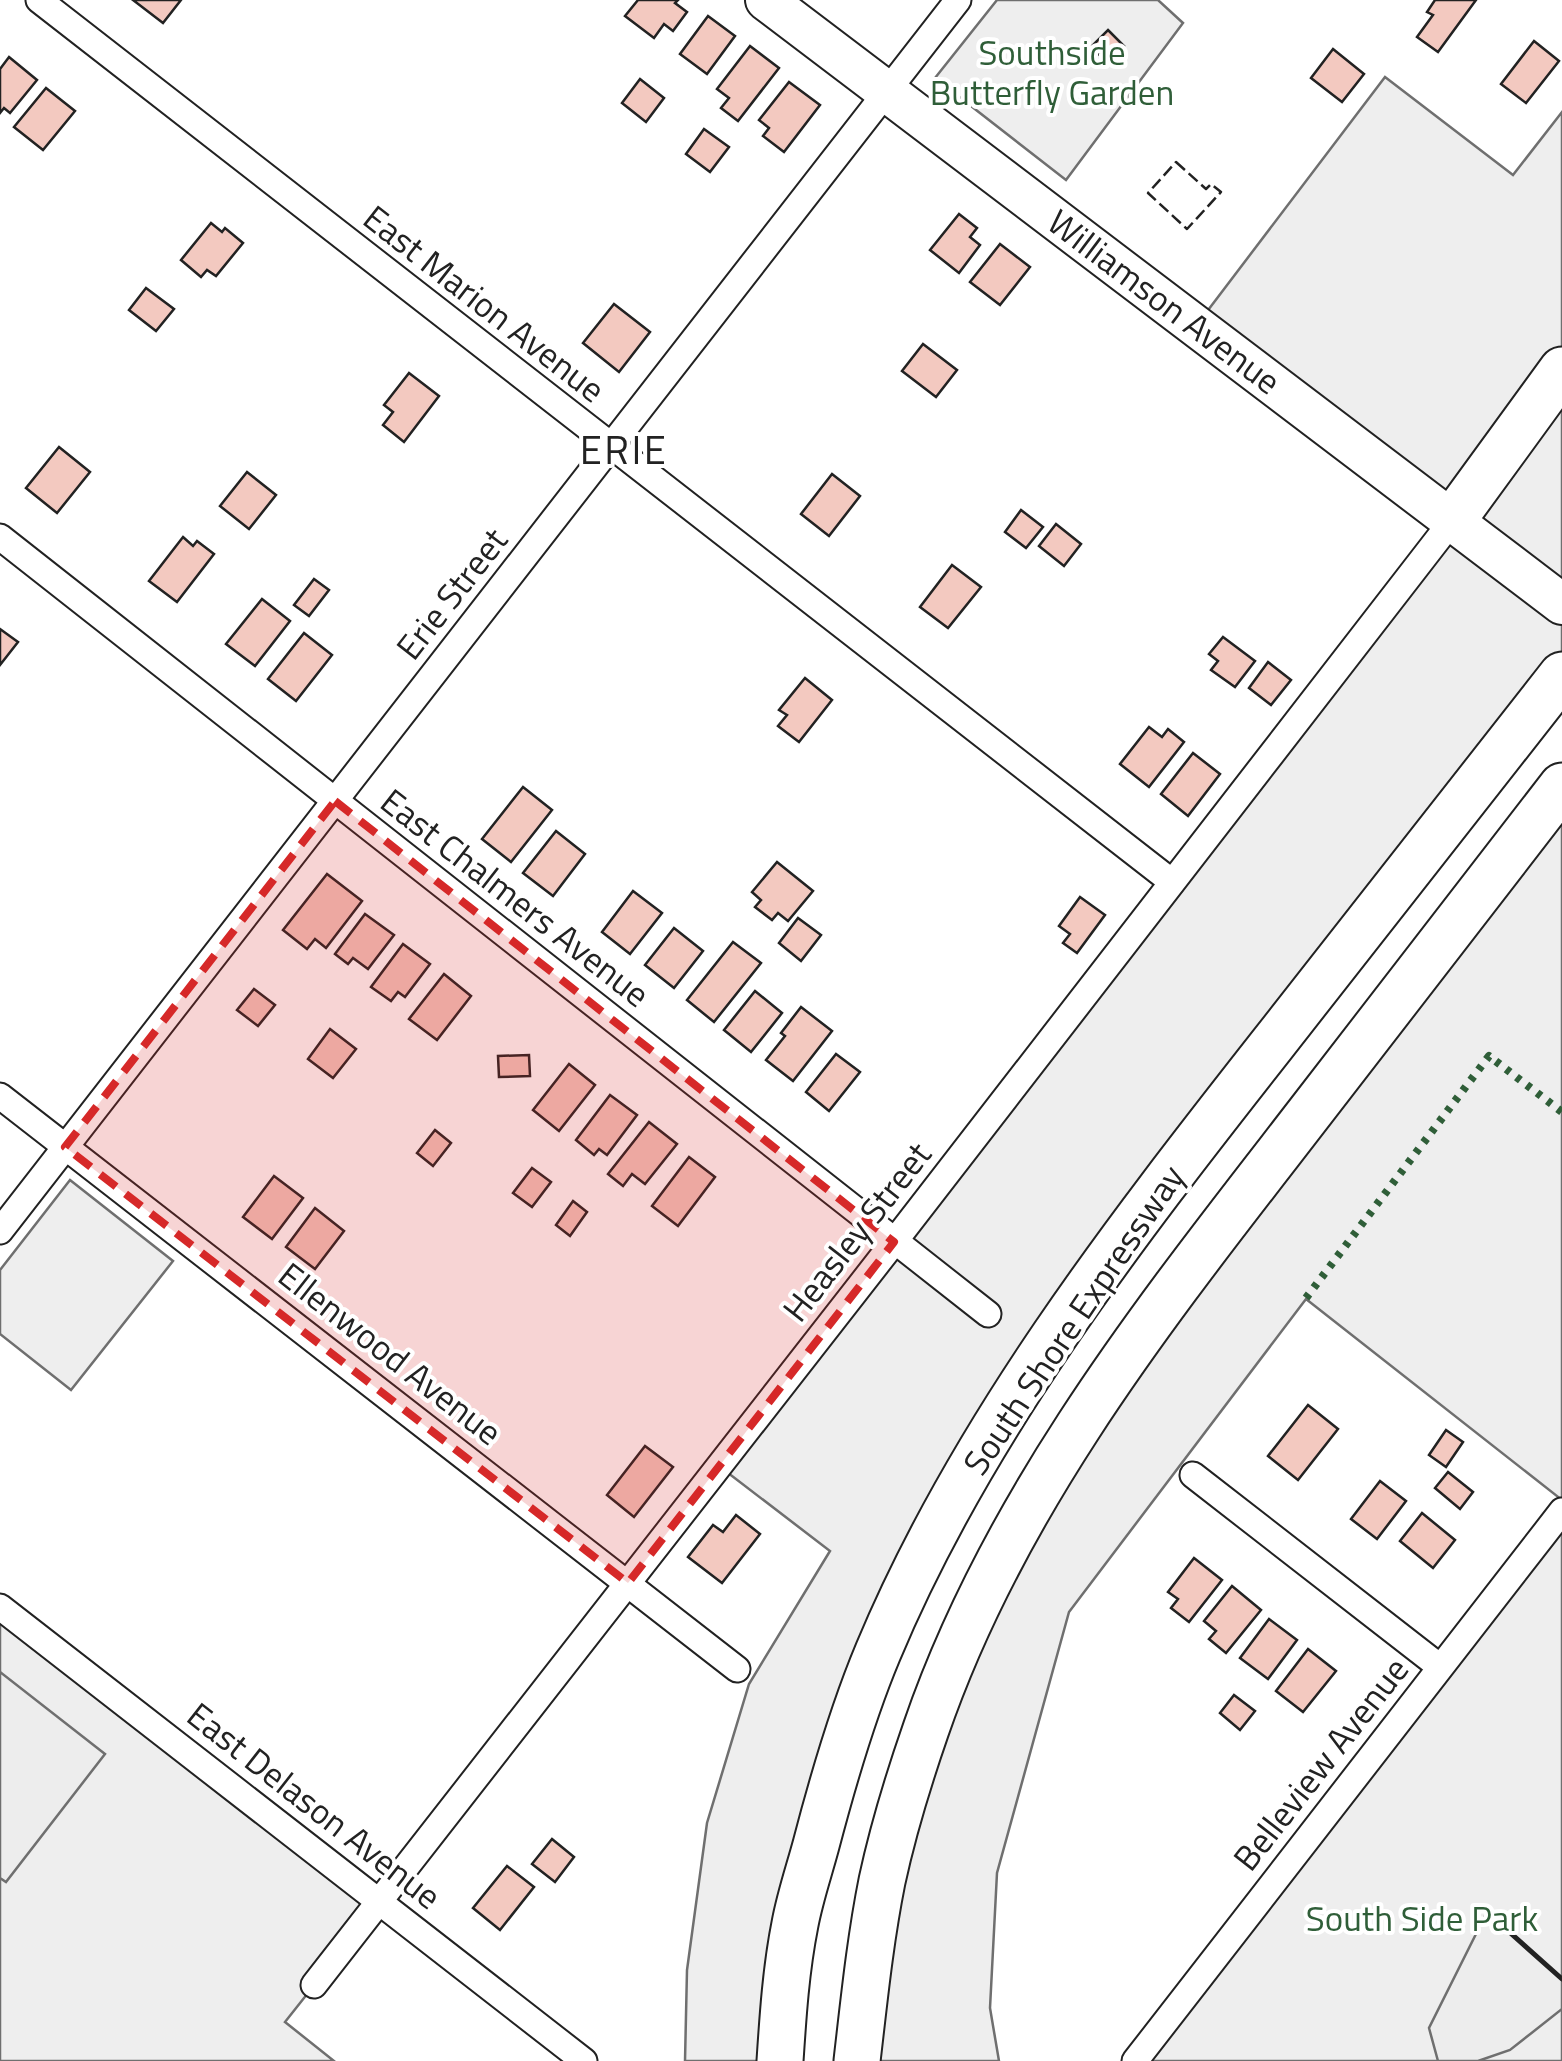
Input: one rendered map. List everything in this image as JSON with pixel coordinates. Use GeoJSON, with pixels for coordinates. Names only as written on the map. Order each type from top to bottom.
{"type":"FeatureCollection","features":[{"type":"Feature","properties":{"kind":"highway"},"geometry":{"type":"LineString","coordinates":[[1452,521],[1562,370]]}},
{"type":"Feature","properties":{"kind":"highway","name":"South Shore Expressway"},"geometry":{"type":"LineString","coordinates":[[780,2061],[795,1923],[830,1788],[878,1652],[946,1513],[1016,1393],[1093,1282],[1226,1103],[1562,676]]}},
{"type":"Feature","properties":{"kind":"highway","name":"South Shore Expressway"},"geometry":{"type":"LineString","coordinates":[[857,2061],[883,1878],[904,1800],[947,1674],[999,1559],[1078,1426],[1162,1305],[1562,786]]}},
{"type":"Feature","properties":{"kind":"main road","name":"Williamson Avenue"},"geometry":{"type":"LineString","coordinates":[[766,0],[1562,604]]}},
{"type":"Feature","properties":{"kind":"street","name":"East Marion Avenue"},"geometry":{"type":"LineString","coordinates":[[39,0],[1172,882]]}},
{"type":"Feature","properties":{"kind":"street","name":"Erie Street"},"geometry":{"type":"LineString","coordinates":[[0,1231],[958,0]]}},
{"type":"Feature","properties":{"kind":"street","name":"Heasley Street"},"geometry":{"type":"LineString","coordinates":[[314,1985],[1452,521]]}},
{"type":"Feature","properties":{"kind":"street","name":"East Chalmers Avenue"},"geometry":{"type":"LineString","coordinates":[[0,537],[988,1314]]}},
{"type":"Feature","properties":{"kind":"street","name":"Ellenwood Avenue"},"geometry":{"type":"LineString","coordinates":[[0,1096],[737,1668]]}},
{"type":"Feature","properties":{"kind":"street"},"geometry":{"type":"LineString","coordinates":[[1193,1475],[1440,1667]]}},
{"type":"Feature","properties":{"kind":"street","name":"Belleview Avenue"},"geometry":{"type":"LineString","coordinates":[[1135,2061],[1562,1511]]}},
{"type":"Feature","properties":{"kind":"street","name":"East Delason Avenue"},"geometry":{"type":"LineString","coordinates":[[0,1606],[584,2061]]}},
{"type":"Feature","properties":{"kind":"highlighted area"},"geometry":{"type":"Polygon","coordinates":[[[335,801],[894,1242],[628,1583],[65,1147],[335,801]]]}},
{"type":"Feature","properties":{"kind":"green space","name":"Southside Butterfly Garden"},"geometry":{"type":"Polygon","coordinates":[[[997,0],[1158,0],[1183,23],[1066,180],[935,78],[997,0]]]}},
{"type":"Feature","properties":{"kind":"green space"},"geometry":{"type":"Polygon","coordinates":[[[1385,77],[1513,175],[1562,112],[1562,675],[1215,1118],[878,1651],[780,2061],[685,2061],[687,1970],[707,1823],[749,1684],[830,1551],[719,1466],[1452,521],[1196,326],[1385,77]]]}},
{"type":"Feature","properties":{"kind":"green space"},"geometry":{"type":"Polygon","coordinates":[[[1562,787],[1562,1500],[1306,1299],[1069,1612],[997,1873],[990,2008],[999,2061],[857,2061],[872,1938],[999,1559],[1562,787]]]}},
{"type":"Feature","properties":{"kind":"green space"},"geometry":{"type":"Polygon","coordinates":[[[70,1180],[173,1261],[71,1390],[0,1334],[0,1270],[70,1180]]]}},
{"type":"Feature","properties":{"kind":"green space","name":"South Side Park"},"geometry":{"type":"Polygon","coordinates":[[[1562,1511],[1562,2061],[1135,2061],[1562,1511]]]}},
{"type":"Feature","properties":{"kind":"green space"},"geometry":{"type":"Polygon","coordinates":[[[0,1607],[380,1902],[285,2022],[334,2061],[0,2061],[0,1607]]]}},
{"type":"Feature","properties":{"kind":"shaded area"},"geometry":{"type":"Polygon","coordinates":[[[0,1672],[105,1754],[6,1882],[0,1878],[0,1672]]]}},
{"type":"Feature","properties":{"kind":"shaded area"},"geometry":{"type":"Polygon","coordinates":[[[1487,1912],[1562,1979],[1562,2009],[1510,2050],[1478,2061],[1438,2061],[1429,2028],[1487,1912]]]}},
{"type":"Feature","properties":{"kind":"building"},"geometry":{"type":"Polygon","coordinates":[[[133,0],[181,0],[163,23],[133,0]]]}},
{"type":"Feature","properties":{"kind":"building"},"geometry":{"type":"Polygon","coordinates":[[[638,0],[678,0],[675,3],[687,12],[673,31],[664,24],[654,38],[625,16],[638,0]]]}},
{"type":"Feature","properties":{"kind":"building"},"geometry":{"type":"Polygon","coordinates":[[[1435,0],[1476,0],[1438,52],[1417,37],[1433,15],[1427,12],[1435,0]]]}},
{"type":"Feature","properties":{"kind":"building"},"geometry":{"type":"Polygon","coordinates":[[[708,16],[735,36],[707,74],[680,54],[708,16]]]}},
{"type":"Feature","properties":{"kind":"building"},"geometry":{"type":"Polygon","coordinates":[[[1108,30],[1124,46],[1108,63],[1091,47],[1108,30]]]}},
{"type":"Feature","properties":{"kind":"building"},"geometry":{"type":"Polygon","coordinates":[[[1534,41],[1559,61],[1526,103],[1501,84],[1534,41]]]}},
{"type":"Feature","properties":{"kind":"building"},"geometry":{"type":"Polygon","coordinates":[[[750,46],[779,68],[738,121],[721,108],[729,98],[717,89],[750,46]]]}},
{"type":"Feature","properties":{"kind":"building"},"geometry":{"type":"Polygon","coordinates":[[[1333,49],[1364,74],[1342,102],[1311,78],[1333,49]]]}},
{"type":"Feature","properties":{"kind":"building"},"geometry":{"type":"Polygon","coordinates":[[[9,57],[37,80],[10,113],[4,108],[0,113],[0,69],[9,57]]]}},
{"type":"Feature","properties":{"kind":"building"},"geometry":{"type":"Polygon","coordinates":[[[640,79],[664,98],[646,122],[622,103],[640,79]]]}},
{"type":"Feature","properties":{"kind":"building"},"geometry":{"type":"Polygon","coordinates":[[[789,82],[820,105],[784,152],[763,136],[769,128],[759,120],[789,82]]]}},
{"type":"Feature","properties":{"kind":"building"},"geometry":{"type":"Polygon","coordinates":[[[46,88],[75,111],[43,150],[14,127],[46,88]]]}},
{"type":"Feature","properties":{"kind":"building"},"geometry":{"type":"Polygon","coordinates":[[[704,129],[729,147],[710,172],[686,154],[704,129]]]}},
{"type":"Feature","properties":{"kind":"building"},"geometry":{"type":"Polygon","coordinates":[[[959,214],[977,228],[970,237],[980,245],[959,273],[930,250],[959,214]]]}},
{"type":"Feature","properties":{"kind":"building"},"geometry":{"type":"Polygon","coordinates":[[[211,223],[222,232],[225,228],[243,243],[216,276],[207,270],[201,277],[181,260],[211,223]]]}},
{"type":"Feature","properties":{"kind":"building"},"geometry":{"type":"Polygon","coordinates":[[[1000,244],[1030,267],[1000,305],[970,282],[1000,244]]]}},
{"type":"Feature","properties":{"kind":"building"},"geometry":{"type":"Polygon","coordinates":[[[146,288],[174,309],[156,331],[129,310],[146,288]]]}},
{"type":"Feature","properties":{"kind":"building"},"geometry":{"type":"Polygon","coordinates":[[[614,304],[650,332],[619,372],[583,343],[614,304]]]}},
{"type":"Feature","properties":{"kind":"building"},"geometry":{"type":"Polygon","coordinates":[[[923,344],[957,370],[936,397],[902,371],[923,344]]]}},
{"type":"Feature","properties":{"kind":"building"},"geometry":{"type":"Polygon","coordinates":[[[409,373],[439,396],[404,442],[383,425],[393,412],[384,405],[409,373]]]}},
{"type":"Feature","properties":{"kind":"building"},"geometry":{"type":"Polygon","coordinates":[[[59,447],[90,472],[57,513],[26,488],[59,447]]]}},
{"type":"Feature","properties":{"kind":"building"},"geometry":{"type":"Polygon","coordinates":[[[247,472],[276,495],[249,529],[220,506],[247,472]]]}},
{"type":"Feature","properties":{"kind":"building"},"geometry":{"type":"Polygon","coordinates":[[[832,474],[860,496],[829,536],[801,514],[832,474]]]}},
{"type":"Feature","properties":{"kind":"building"},"geometry":{"type":"Polygon","coordinates":[[[1021,510],[1043,527],[1026,548],[1005,532],[1021,510]]]}},
{"type":"Feature","properties":{"kind":"building"},"geometry":{"type":"Polygon","coordinates":[[[1056,524],[1081,544],[1064,566],[1039,546],[1056,524]]]}},
{"type":"Feature","properties":{"kind":"building"},"geometry":{"type":"Polygon","coordinates":[[[183,537],[193,546],[197,541],[214,554],[177,602],[149,581],[183,537]]]}},
{"type":"Feature","properties":{"kind":"building"},"geometry":{"type":"Polygon","coordinates":[[[952,565],[981,587],[948,628],[920,607],[952,565]]]}},
{"type":"Feature","properties":{"kind":"building"},"geometry":{"type":"Polygon","coordinates":[[[314,579],[329,590],[309,616],[294,605],[314,579]]]}},
{"type":"Feature","properties":{"kind":"building"},"geometry":{"type":"Polygon","coordinates":[[[262,599],[290,621],[255,666],[226,644],[262,599]]]}},
{"type":"Feature","properties":{"kind":"building"},"geometry":{"type":"Polygon","coordinates":[[[0,629],[18,642],[0,665],[0,629]]]}},
{"type":"Feature","properties":{"kind":"building"},"geometry":{"type":"Polygon","coordinates":[[[304,633],[332,655],[296,701],[268,679],[304,633]]]}},
{"type":"Feature","properties":{"kind":"building"},"geometry":{"type":"Polygon","coordinates":[[[1223,637],[1255,661],[1235,687],[1211,670],[1218,661],[1209,654],[1223,637]]]}},
{"type":"Feature","properties":{"kind":"building"},"geometry":{"type":"Polygon","coordinates":[[[1268,662],[1291,680],[1271,705],[1249,688],[1268,662]]]}},
{"type":"Feature","properties":{"kind":"building"},"geometry":{"type":"Polygon","coordinates":[[[805,678],[832,700],[799,742],[778,726],[787,715],[779,710],[805,678]]]}},
{"type":"Feature","properties":{"kind":"building"},"geometry":{"type":"Polygon","coordinates":[[[1149,727],[1162,737],[1168,729],[1184,742],[1149,787],[1120,764],[1149,727]]]}},
{"type":"Feature","properties":{"kind":"building"},"geometry":{"type":"Polygon","coordinates":[[[1193,753],[1220,774],[1188,816],[1161,794],[1193,753]]]}},
{"type":"Feature","properties":{"kind":"building"},"geometry":{"type":"Polygon","coordinates":[[[523,787],[552,810],[511,862],[482,839],[523,787]]]}},
{"type":"Feature","properties":{"kind":"building"},"geometry":{"type":"Polygon","coordinates":[[[556,831],[585,854],[553,896],[523,873],[556,831]]]}},
{"type":"Feature","properties":{"kind":"building"},"geometry":{"type":"Polygon","coordinates":[[[777,862],[813,891],[788,921],[778,913],[772,920],[755,907],[761,900],[752,892],[777,862]]]}},
{"type":"Feature","properties":{"kind":"building"},"geometry":{"type":"Polygon","coordinates":[[[327,874],[362,901],[326,948],[315,939],[307,949],[283,930],[327,874]]]}},
{"type":"Feature","properties":{"kind":"building"},"geometry":{"type":"Polygon","coordinates":[[[633,891],[662,913],[630,954],[602,932],[633,891]]]}},
{"type":"Feature","properties":{"kind":"building"},"geometry":{"type":"Polygon","coordinates":[[[1080,897],[1105,915],[1077,953],[1063,943],[1070,934],[1059,926],[1080,897]]]}},
{"type":"Feature","properties":{"kind":"building"},"geometry":{"type":"Polygon","coordinates":[[[365,914],[394,935],[368,969],[353,958],[348,964],[335,954],[365,914]]]}},
{"type":"Feature","properties":{"kind":"building"},"geometry":{"type":"Polygon","coordinates":[[[798,918],[821,935],[801,961],[779,943],[798,918]]]}},
{"type":"Feature","properties":{"kind":"building"},"geometry":{"type":"Polygon","coordinates":[[[674,928],[703,951],[674,988],[645,965],[674,928]]]}},
{"type":"Feature","properties":{"kind":"building"},"geometry":{"type":"Polygon","coordinates":[[[733,942],[761,963],[714,1022],[687,1000],[733,942]]]}},
{"type":"Feature","properties":{"kind":"building"},"geometry":{"type":"Polygon","coordinates":[[[403,944],[430,964],[405,997],[398,992],[391,1001],[371,987],[403,944]]]}},
{"type":"Feature","properties":{"kind":"building"},"geometry":{"type":"Polygon","coordinates":[[[444,974],[471,996],[437,1040],[409,1019],[444,974]]]}},
{"type":"Feature","properties":{"kind":"building"},"geometry":{"type":"Polygon","coordinates":[[[254,989],[275,1005],[258,1026],[237,1010],[254,989]]]}},
{"type":"Feature","properties":{"kind":"building"},"geometry":{"type":"Polygon","coordinates":[[[755,991],[782,1013],[751,1052],[724,1030],[755,991]]]}},
{"type":"Feature","properties":{"kind":"building"},"geometry":{"type":"Polygon","coordinates":[[[801,1007],[832,1031],[793,1081],[766,1060],[801,1007]]]}},
{"type":"Feature","properties":{"kind":"building"},"geometry":{"type":"Polygon","coordinates":[[[330,1029],[356,1049],[333,1078],[308,1059],[330,1029]]]}},
{"type":"Feature","properties":{"kind":"building"},"geometry":{"type":"Polygon","coordinates":[[[836,1054],[860,1072],[829,1111],[806,1092],[836,1054]]]}},
{"type":"Feature","properties":{"kind":"building"},"geometry":{"type":"Polygon","coordinates":[[[529,1055],[530,1076],[499,1077],[498,1056],[529,1055]]]}},
{"type":"Feature","properties":{"kind":"building"},"geometry":{"type":"Polygon","coordinates":[[[569,1064],[595,1085],[559,1131],[533,1110],[569,1064]]]}},
{"type":"Feature","properties":{"kind":"building"},"geometry":{"type":"Polygon","coordinates":[[[610,1095],[637,1115],[607,1155],[599,1149],[594,1155],[576,1140],[610,1095]]]}},
{"type":"Feature","properties":{"kind":"building"},"geometry":{"type":"Polygon","coordinates":[[[649,1122],[677,1144],[645,1184],[632,1174],[623,1186],[608,1174],[649,1122]]]}},
{"type":"Feature","properties":{"kind":"building"},"geometry":{"type":"Polygon","coordinates":[[[435,1130],[451,1143],[433,1166],[417,1153],[435,1130]]]}},
{"type":"Feature","properties":{"kind":"building"},"geometry":{"type":"Polygon","coordinates":[[[689,1157],[715,1177],[678,1226],[652,1206],[689,1157]]]}},
{"type":"Feature","properties":{"kind":"building"},"geometry":{"type":"Polygon","coordinates":[[[532,1168],[551,1182],[532,1207],[513,1193],[532,1168]]]}},
{"type":"Feature","properties":{"kind":"building"},"geometry":{"type":"Polygon","coordinates":[[[274,1176],[303,1198],[272,1239],[243,1217],[274,1176]]]}},
{"type":"Feature","properties":{"kind":"building"},"geometry":{"type":"Polygon","coordinates":[[[573,1201],[587,1212],[570,1236],[556,1225],[573,1201]]]}},
{"type":"Feature","properties":{"kind":"building"},"geometry":{"type":"Polygon","coordinates":[[[315,1208],[344,1231],[315,1269],[286,1247],[315,1208]]]}},
{"type":"Feature","properties":{"kind":"building"},"geometry":{"type":"Polygon","coordinates":[[[1308,1405],[1338,1429],[1298,1480],[1268,1456],[1308,1405]]]}},
{"type":"Feature","properties":{"kind":"building"},"geometry":{"type":"Polygon","coordinates":[[[1446,1430],[1463,1442],[1446,1467],[1429,1455],[1446,1430]]]}},
{"type":"Feature","properties":{"kind":"building"},"geometry":{"type":"Polygon","coordinates":[[[645,1446],[673,1467],[634,1517],[607,1495],[645,1446]]]}},
{"type":"Feature","properties":{"kind":"building"},"geometry":{"type":"Polygon","coordinates":[[[1448,1472],[1473,1492],[1460,1509],[1435,1488],[1448,1472]]]}},
{"type":"Feature","properties":{"kind":"building"},"geometry":{"type":"Polygon","coordinates":[[[1380,1481],[1406,1501],[1377,1539],[1351,1519],[1380,1481]]]}},
{"type":"Feature","properties":{"kind":"building"},"geometry":{"type":"Polygon","coordinates":[[[1422,1513],[1455,1540],[1433,1568],[1400,1541],[1422,1513]]]}},
{"type":"Feature","properties":{"kind":"building"},"geometry":{"type":"Polygon","coordinates":[[[736,1515],[760,1534],[722,1583],[688,1557],[713,1525],[723,1532],[736,1515]]]}},
{"type":"Feature","properties":{"kind":"building"},"geometry":{"type":"Polygon","coordinates":[[[1194,1558],[1222,1580],[1189,1622],[1171,1608],[1178,1599],[1168,1592],[1194,1558]]]}},
{"type":"Feature","properties":{"kind":"building"},"geometry":{"type":"Polygon","coordinates":[[[1232,1586],[1261,1610],[1226,1653],[1209,1639],[1216,1631],[1204,1621],[1232,1586]]]}},
{"type":"Feature","properties":{"kind":"building"},"geometry":{"type":"Polygon","coordinates":[[[1269,1619],[1297,1640],[1268,1679],[1240,1658],[1269,1619]]]}},
{"type":"Feature","properties":{"kind":"building"},"geometry":{"type":"Polygon","coordinates":[[[1308,1649],[1336,1671],[1303,1712],[1276,1691],[1308,1649]]]}},
{"type":"Feature","properties":{"kind":"building"},"geometry":{"type":"Polygon","coordinates":[[[1234,1695],[1255,1711],[1240,1730],[1220,1713],[1234,1695]]]}},
{"type":"Feature","properties":{"kind":"building"},"geometry":{"type":"Polygon","coordinates":[[[552,1839],[574,1857],[555,1882],[532,1864],[552,1839]]]}},
{"type":"Feature","properties":{"kind":"building"},"geometry":{"type":"Polygon","coordinates":[[[507,1866],[534,1887],[500,1930],[473,1908],[507,1866]]]}},
{"type":"Feature","properties":{"kind":"hedge"},"geometry":{"type":"LineString","coordinates":[[1306,1298],[1489,1056],[1562,1112]]}},
{"type":"Feature","properties":{"kind":"fence"},"geometry":{"type":"LineString","coordinates":[[1176,162],[1206,189],[1211,184],[1221,192],[1187,229],[1148,193],[1176,162]]}},
{"type":"Feature","properties":{"kind":"wall"},"geometry":{"type":"LineString","coordinates":[[1487,1912],[1562,1979]]}},
{"type":"Feature","properties":{"kind":"district","name":"ERIE"},"geometry":{"type":"Point","coordinates":[624,450]}}]}
